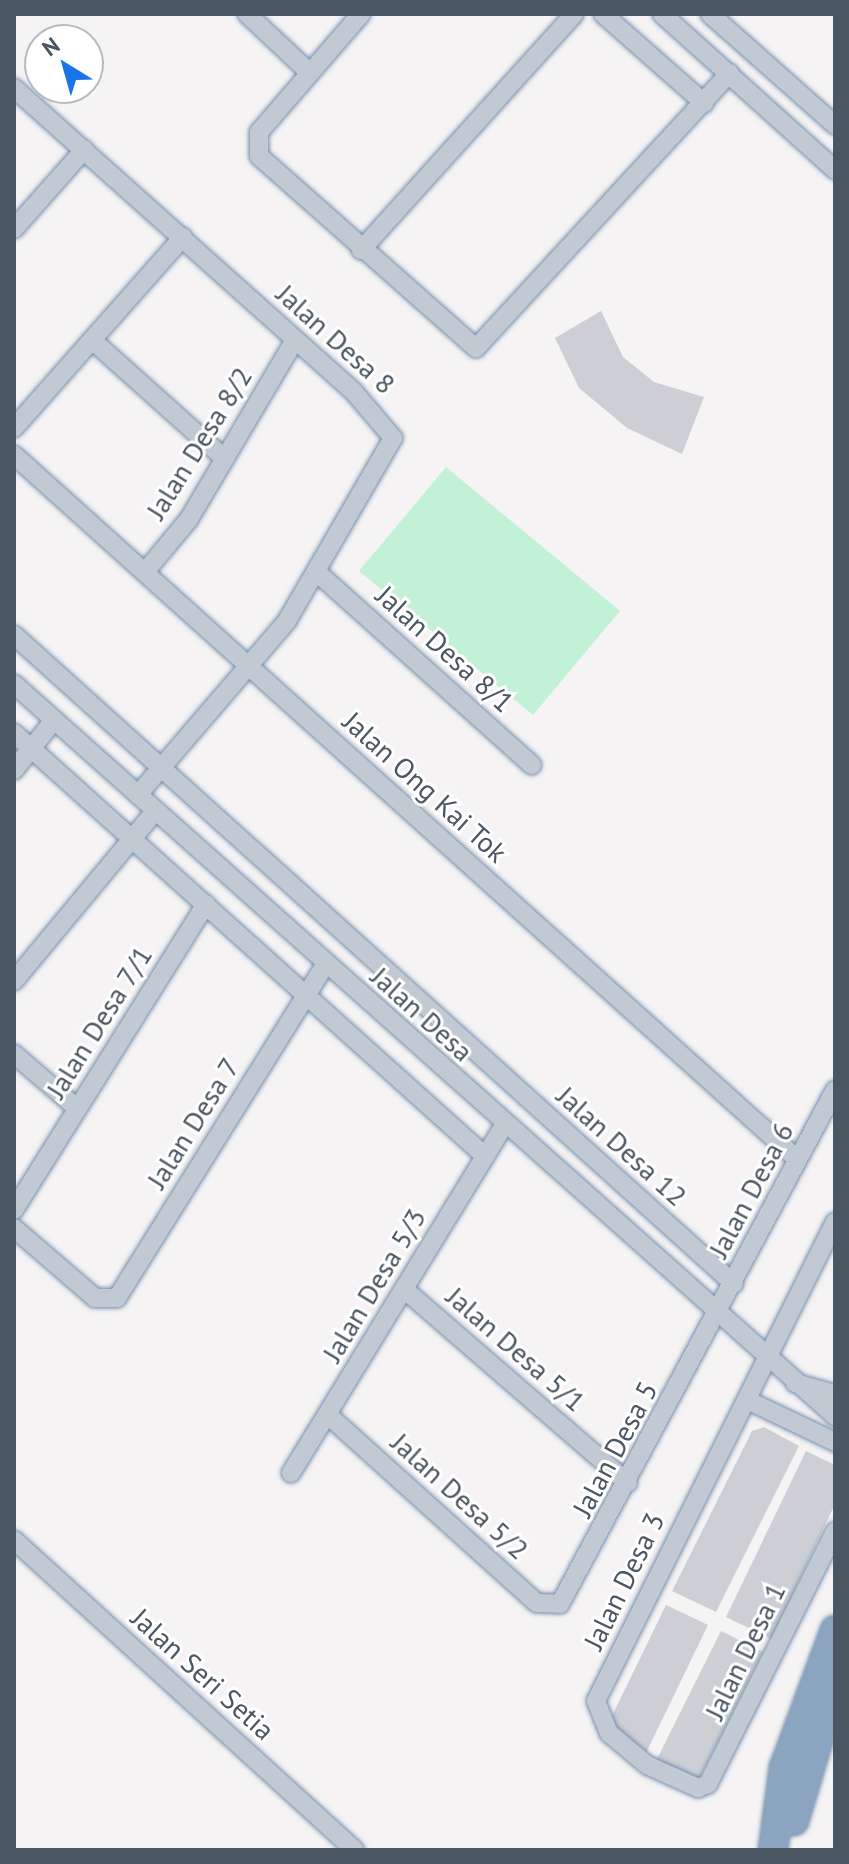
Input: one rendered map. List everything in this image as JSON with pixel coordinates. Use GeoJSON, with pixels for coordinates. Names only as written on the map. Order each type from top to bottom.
{"type":"FeatureCollection","features":[{"type":"Feature","properties":{"kind":"highway"},"geometry":{"type":"LineString","coordinates":[[773,1850],[784,1768],[835,1630]]}},
{"type":"Feature","properties":{"kind":"highway"},"geometry":{"type":"LineString","coordinates":[[791,1850],[799,1795],[835,1684]]}},
{"type":"Feature","properties":{"kind":"street"},"geometry":{"type":"LineString","coordinates":[[247,14],[309,72]]}},
{"type":"Feature","properties":{"kind":"street"},"geometry":{"type":"LineString","coordinates":[[361,14],[259,132],[259,156],[466,346],[488,343],[730,73]]}},
{"type":"Feature","properties":{"kind":"street"},"geometry":{"type":"LineString","coordinates":[[361,250],[574,14]]}},
{"type":"Feature","properties":{"kind":"street"},"geometry":{"type":"LineString","coordinates":[[603,14],[704,103]]}},
{"type":"Feature","properties":{"kind":"street"},"geometry":{"type":"LineString","coordinates":[[662,14],[835,170]]}},
{"type":"Feature","properties":{"kind":"street"},"geometry":{"type":"LineString","coordinates":[[710,14],[835,125]]}},
{"type":"Feature","properties":{"kind":"street","name":"Jalan Desa 8"},"geometry":{"type":"LineString","coordinates":[[14,88],[385,421],[393,438],[319,574],[250,667],[138,795]]}},
{"type":"Feature","properties":{"kind":"street"},"geometry":{"type":"LineString","coordinates":[[14,229],[84,150]]}},
{"type":"Feature","properties":{"kind":"street"},"geometry":{"type":"LineString","coordinates":[[14,428],[183,237]]}},
{"type":"Feature","properties":{"kind":"street"},"geometry":{"type":"LineString","coordinates":[[92,340],[225,459]]}},
{"type":"Feature","properties":{"kind":"street","name":"Jalan Desa 8/2"},"geometry":{"type":"LineString","coordinates":[[145,572],[225,459],[295,340]]}},
{"type":"Feature","properties":{"kind":"street","name":"Jalan Ong Kai Tok"},"geometry":{"type":"LineString","coordinates":[[14,455],[798,1160]]}},
{"type":"Feature","properties":{"kind":"street","name":"Jalan Desa 8/1"},"geometry":{"type":"LineString","coordinates":[[319,574],[532,765]]}},
{"type":"Feature","properties":{"kind":"street","name":"Jalan Desa"},"geometry":{"type":"LineString","coordinates":[[14,635],[472,1049]]}},
{"type":"Feature","properties":{"kind":"street","name":"Jalan Desa"},"geometry":{"type":"LineString","coordinates":[[14,684],[762,1357],[835,1416]]}},
{"type":"Feature","properties":{"kind":"street"},"geometry":{"type":"LineString","coordinates":[[14,770],[54,720]]}},
{"type":"Feature","properties":{"kind":"street"},"geometry":{"type":"LineString","coordinates":[[14,733],[485,1156]]}},
{"type":"Feature","properties":{"kind":"street"},"geometry":{"type":"LineString","coordinates":[[14,981],[155,811]]}},
{"type":"Feature","properties":{"kind":"street","name":"Jalan Desa 7/1"},"geometry":{"type":"LineString","coordinates":[[14,1210],[206,904]]}},
{"type":"Feature","properties":{"kind":"street","name":"Jalan Desa 7"},"geometry":{"type":"LineString","coordinates":[[14,1228],[102,1302],[117,1298],[326,964]]}},
{"type":"Feature","properties":{"kind":"street"},"geometry":{"type":"LineString","coordinates":[[451,1077],[472,1049]]}},
{"type":"Feature","properties":{"kind":"street","name":"Jalan Desa 12"},"geometry":{"type":"LineString","coordinates":[[472,1049],[734,1284]]}},
{"type":"Feature","properties":{"kind":"street"},"geometry":{"type":"LineString","coordinates":[[14,1054],[78,1109]]}},
{"type":"Feature","properties":{"kind":"street","name":"Jalan Desa 6"},"geometry":{"type":"LineString","coordinates":[[723,1321],[734,1284],[835,1090]]}},
{"type":"Feature","properties":{"kind":"street","name":"Jalan Desa 5/3"},"geometry":{"type":"LineString","coordinates":[[291,1473],[504,1125]]}},
{"type":"Feature","properties":{"kind":"street","name":"Jalan Desa 3"},"geometry":{"type":"LineString","coordinates":[[698,1788],[647,1765],[609,1733],[596,1701],[747,1400],[762,1357],[835,1222]]}},
{"type":"Feature","properties":{"kind":"street"},"geometry":{"type":"LineString","coordinates":[[818,1256],[835,1265]]}},
{"type":"Feature","properties":{"kind":"street","name":"Jalan Desa 5/1"},"geometry":{"type":"LineString","coordinates":[[404,1289],[628,1483]]}},
{"type":"Feature","properties":{"kind":"street","name":"Jalan Desa 5"},"geometry":{"type":"LineString","coordinates":[[560,1604],[723,1321]]}},
{"type":"Feature","properties":{"kind":"street","name":"Jalan Desa"},"geometry":{"type":"LineString","coordinates":[[795,1383],[835,1394]]}},
{"type":"Feature","properties":{"kind":"street"},"geometry":{"type":"LineString","coordinates":[[747,1400],[835,1442]]}},
{"type":"Feature","properties":{"kind":"street","name":"Jalan Desa 5/2"},"geometry":{"type":"LineString","coordinates":[[328,1415],[537,1603],[560,1604]]}},
{"type":"Feature","properties":{"kind":"street","name":"Jalan Desa 1"},"geometry":{"type":"LineString","coordinates":[[698,1788],[718,1771],[835,1531]]}},
{"type":"Feature","properties":{"kind":"street","name":"Jalan Seri Setia"},"geometry":{"type":"LineString","coordinates":[[14,1540],[355,1850]]}},
{"type":"Feature","properties":{"kind":"green space"},"geometry":{"type":"Polygon","coordinates":[[[446,467],[620,611],[533,715],[359,571],[446,467]]]}},
{"type":"Feature","properties":{"kind":"building"},"geometry":{"type":"Polygon","coordinates":[[[601,311],[623,357],[654,382],[704,397],[682,454],[627,428],[579,388],[555,338],[601,311]]]}},
{"type":"Feature","properties":{"kind":"building"},"geometry":{"type":"Polygon","coordinates":[[[764,1427],[799,1446],[716,1612],[672,1591],[752,1431],[764,1427]]]}},
{"type":"Feature","properties":{"kind":"building"},"geometry":{"type":"Polygon","coordinates":[[[806,1451],[835,1465],[835,1504],[771,1639],[726,1617],[806,1451]]]}},
{"type":"Feature","properties":{"kind":"building"},"geometry":{"type":"Polygon","coordinates":[[[666,1605],[708,1625],[646,1753],[609,1722],[666,1605]]]}},
{"type":"Feature","properties":{"kind":"building"},"geometry":{"type":"Polygon","coordinates":[[[721,1631],[763,1652],[698,1781],[656,1761],[721,1631]]]}}]}
